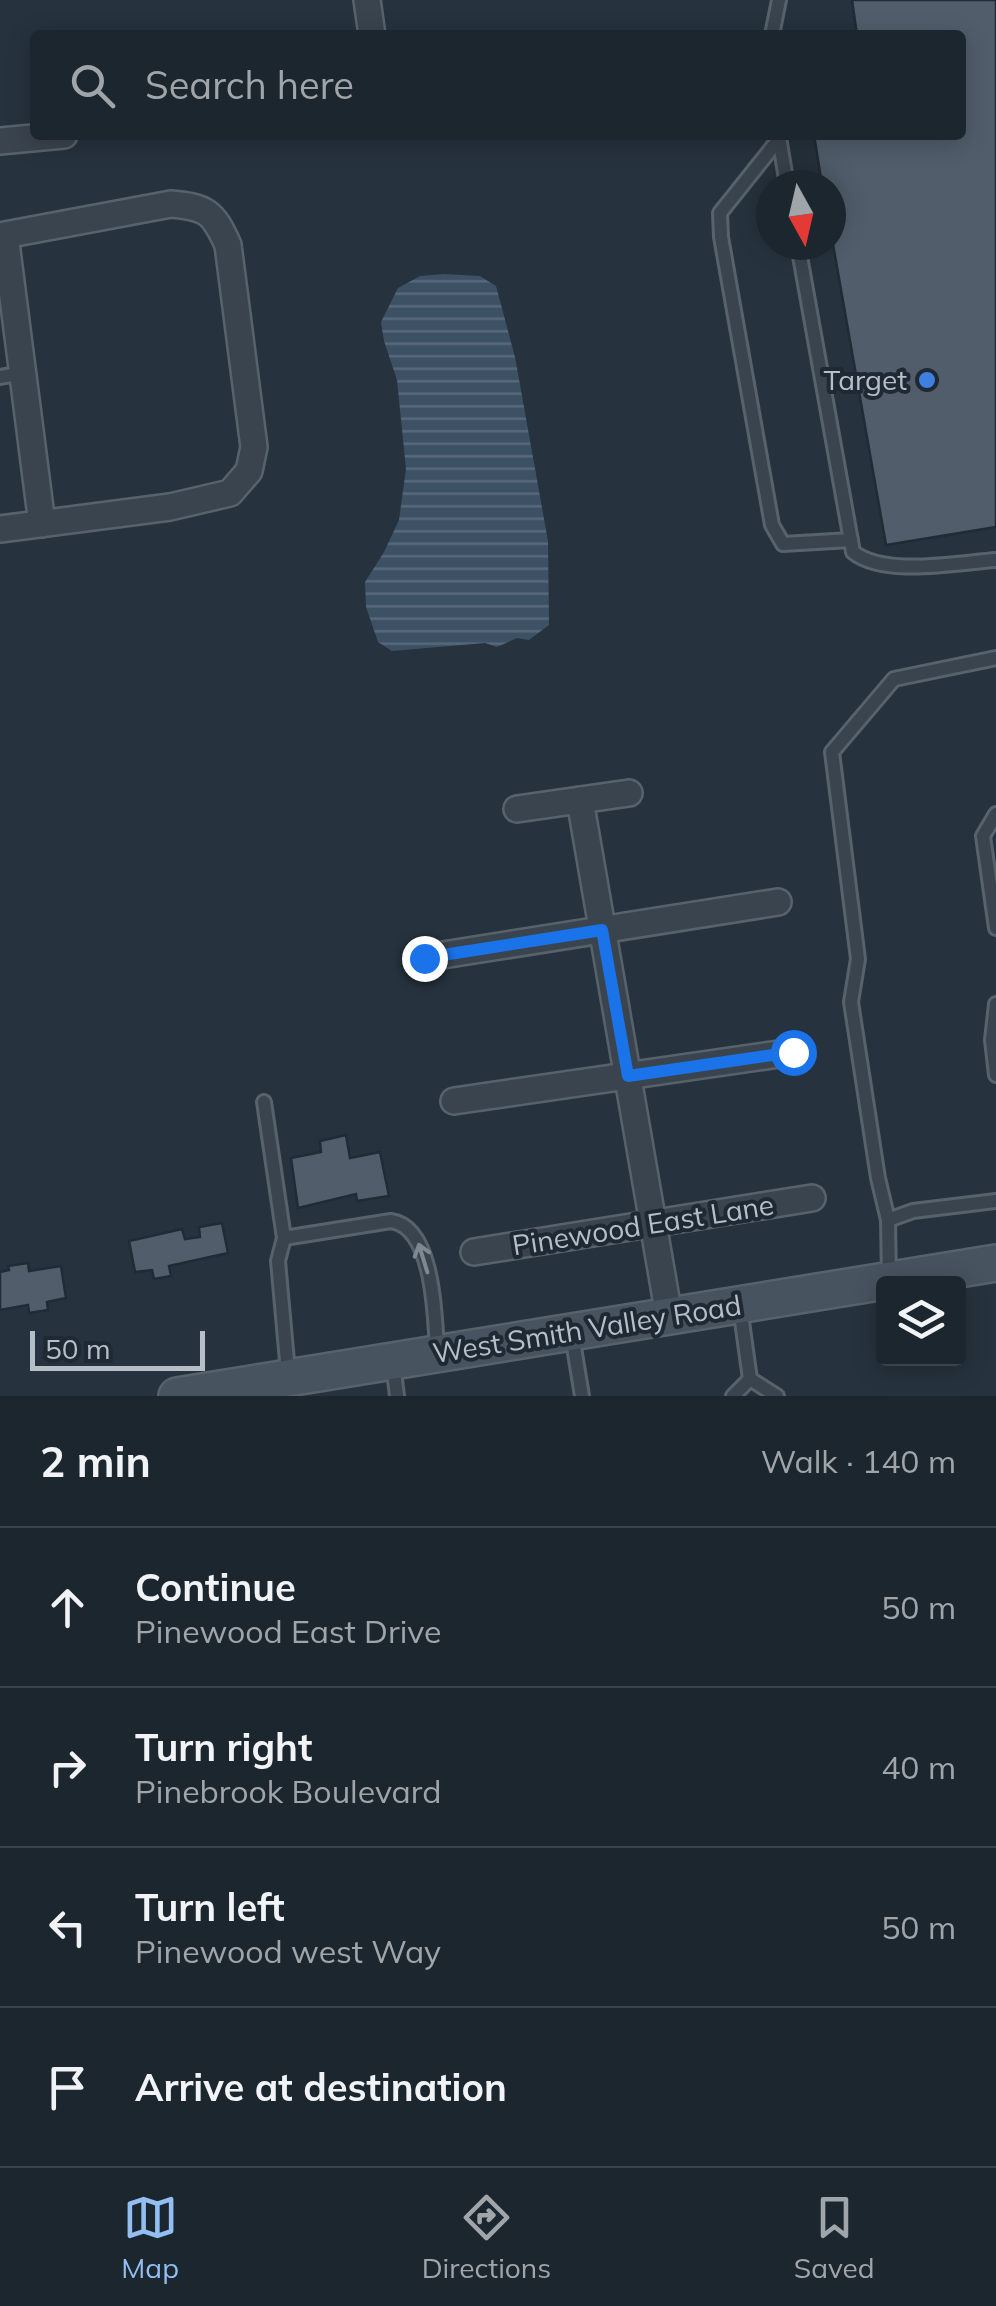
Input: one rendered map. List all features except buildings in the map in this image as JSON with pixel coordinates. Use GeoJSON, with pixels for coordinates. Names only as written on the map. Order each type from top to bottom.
{"type":"FeatureCollection","features":[{"type":"Feature","properties":{"kind":"main road","name":"West Smith Valley Road"},"geometry":{"type":"LineString","coordinates":[[914,1276],[996,1263]]}},
{"type":"Feature","properties":{"kind":"main road","name":"West Smith Valley Road"},"geometry":{"type":"LineString","coordinates":[[178,1396],[282,1388],[392,1361],[876,1282]]}},
{"type":"Feature","properties":{"kind":"street"},"geometry":{"type":"LineString","coordinates":[[366,0],[371,30]]}},
{"type":"Feature","properties":{"kind":"street"},"geometry":{"type":"LineString","coordinates":[[0,142],[30,139]]}},
{"type":"Feature","properties":{"kind":"street"},"geometry":{"type":"LineString","coordinates":[[0,529],[42,524],[170,507],[230,493],[250,471],[254,447],[228,245],[217,219],[198,206],[171,204],[2,235],[11,375],[42,524]]}},
{"type":"Feature","properties":{"kind":"street"},"geometry":{"type":"LineString","coordinates":[[517,809],[629,793]]}},
{"type":"Feature","properties":{"kind":"street"},"geometry":{"type":"LineString","coordinates":[[580,800],[669,1316]]}},
{"type":"Feature","properties":{"kind":"street"},"geometry":{"type":"LineString","coordinates":[[424,958],[778,902]]}},
{"type":"Feature","properties":{"kind":"street"},"geometry":{"type":"LineString","coordinates":[[454,1101],[793,1052]]}},
{"type":"Feature","properties":{"kind":"street","name":"Pinewood East Lane"},"geometry":{"type":"LineString","coordinates":[[474,1252],[812,1198]]}},
{"type":"Feature","properties":{"kind":"lane"},"geometry":{"type":"LineString","coordinates":[[773,30],[779,0]]}},
{"type":"Feature","properties":{"kind":"lane"},"geometry":{"type":"LineString","coordinates":[[776,140],[720,213],[721,238],[772,525],[783,544],[851,540]]}},
{"type":"Feature","properties":{"kind":"lane"},"geometry":{"type":"LineString","coordinates":[[779,140],[784,170]]}},
{"type":"Feature","properties":{"kind":"lane"},"geometry":{"type":"LineString","coordinates":[[801,260],[853,552],[865,562],[887,566],[996,560]]}},
{"type":"Feature","properties":{"kind":"lane"},"geometry":{"type":"LineString","coordinates":[[889,1276],[888,1220],[851,1002],[858,959],[832,752],[894,679],[996,658]]}},
{"type":"Feature","properties":{"kind":"lane"},"geometry":{"type":"LineString","coordinates":[[996,814],[983,836],[996,928]]}},
{"type":"Feature","properties":{"kind":"lane"},"geometry":{"type":"LineString","coordinates":[[995,1067],[992,1040],[996,1004]]}},
{"type":"Feature","properties":{"kind":"lane"},"geometry":{"type":"LineString","coordinates":[[264,1102],[284,1238],[278,1261],[287,1360],[282,1388]]}},
{"type":"Feature","properties":{"kind":"lane"},"geometry":{"type":"LineString","coordinates":[[888,1220],[912,1212],[996,1201]]}},
{"type":"Feature","properties":{"kind":"lane"},"geometry":{"type":"LineString","coordinates":[[284,1238],[391,1221],[405,1224],[416,1236],[426,1264],[437,1354]]}},
{"type":"Feature","properties":{"kind":"lane"},"geometry":{"type":"LineString","coordinates":[[740,1304],[750,1379]]}},
{"type":"Feature","properties":{"kind":"lane"},"geometry":{"type":"LineString","coordinates":[[571,1333],[582,1396]]}},
{"type":"Feature","properties":{"kind":"lane"},"geometry":{"type":"LineString","coordinates":[[392,1361],[397,1396]]}},
{"type":"Feature","properties":{"kind":"lane"},"geometry":{"type":"LineString","coordinates":[[733,1396],[750,1379]]}},
{"type":"Feature","properties":{"kind":"lane"},"geometry":{"type":"LineString","coordinates":[[750,1379],[777,1396]]}},
{"type":"Feature","properties":{"kind":"water"},"geometry":{"type":"Polygon","coordinates":[[[420,276],[480,276],[496,286],[515,357],[548,541],[549,625],[529,640],[517,638],[497,647],[485,643],[392,651],[378,642],[366,607],[365,582],[399,520],[406,469],[397,380],[381,322],[398,288],[420,276]]]}},
{"type":"Feature","properties":{"kind":"place","name":"Target"},"geometry":{"type":"Point","coordinates":[927,380]}},
{"type":"Feature","properties":{"kind":"route"},"geometry":{"type":"LineString","coordinates":[[424,958],[602,930],[628,1076],[793,1052]]}}]}
